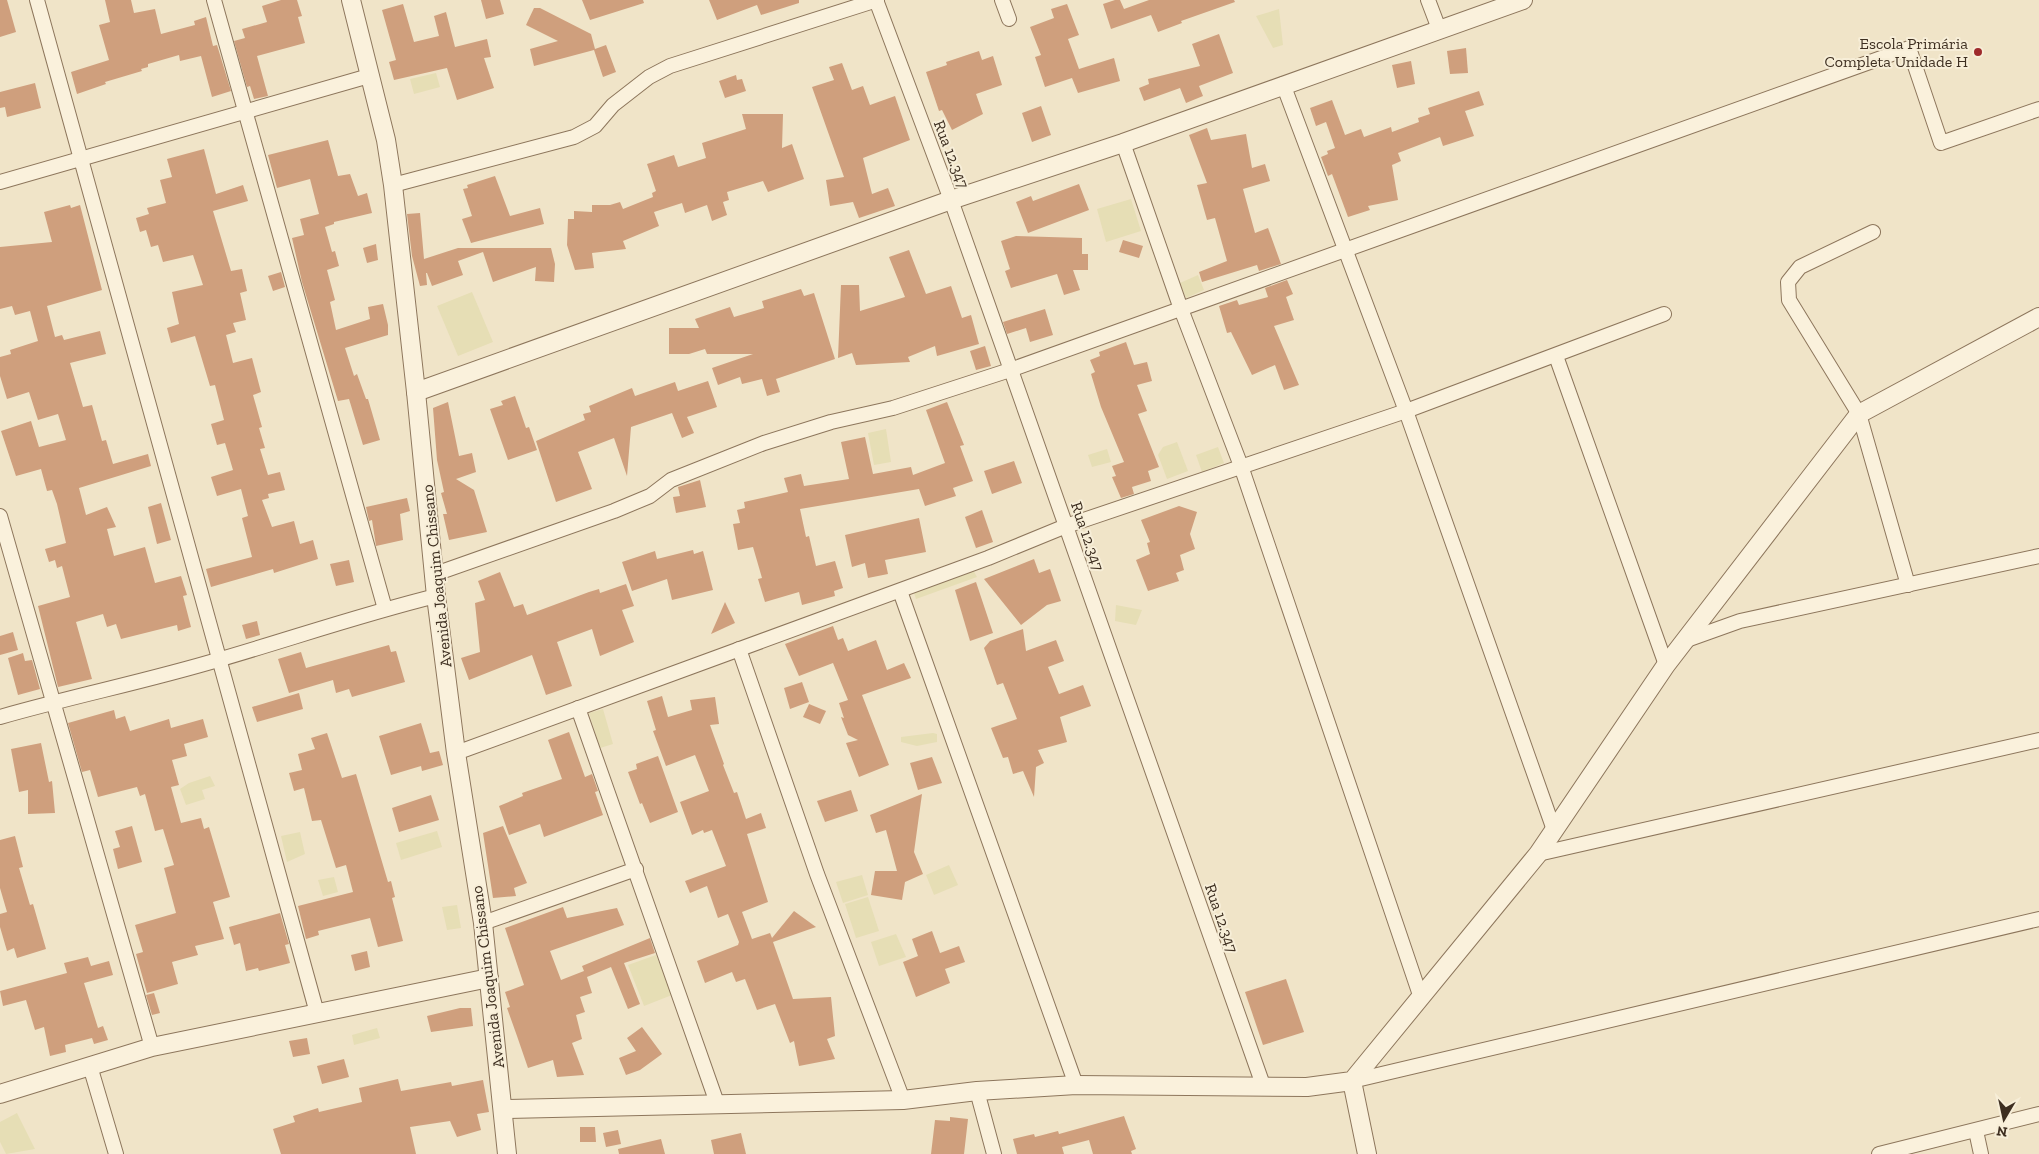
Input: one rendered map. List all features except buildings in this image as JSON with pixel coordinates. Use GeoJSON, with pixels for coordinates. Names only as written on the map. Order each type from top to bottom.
{"type":"FeatureCollection","features":[{"type":"Feature","properties":{"kind":"street"},"geometry":{"type":"LineString","coordinates":[[37,0],[317,1013]]}},
{"type":"Feature","properties":{"kind":"street"},"geometry":{"type":"LineString","coordinates":[[214,0],[248,112],[384,609]]}},
{"type":"Feature","properties":{"kind":"street","name":"Avenida Joaquim Chissano"},"geometry":{"type":"LineString","coordinates":[[350,0],[386,140],[393,185],[436,596],[456,753],[483,924],[507,1154]]}},
{"type":"Feature","properties":{"kind":"street"},"geometry":{"type":"LineString","coordinates":[[393,185],[574,137],[594,126],[613,105],[649,77],[670,66],[876,0]]}},
{"type":"Feature","properties":{"kind":"street","name":"Rua 12.347"},"geometry":{"type":"LineString","coordinates":[[876,0],[951,200],[1263,1086]]}},
{"type":"Feature","properties":{"kind":"street"},"geometry":{"type":"LineString","coordinates":[[1002,0],[1009,19]]}},
{"type":"Feature","properties":{"kind":"street"},"geometry":{"type":"LineString","coordinates":[[1428,0],[1438,29]]}},
{"type":"Feature","properties":{"kind":"street"},"geometry":{"type":"LineString","coordinates":[[416,392],[951,200],[1123,143],[1283,84],[1523,0]]}},
{"type":"Feature","properties":{"kind":"street"},"geometry":{"type":"LineString","coordinates":[[435,574],[614,511],[650,496],[671,480],[764,443],[831,422],[893,408],[1010,370],[1909,48],[1941,142],[2039,109]]}},
{"type":"Feature","properties":{"kind":"street"},"geometry":{"type":"LineString","coordinates":[[0,182],[369,76]]}},
{"type":"Feature","properties":{"kind":"street"},"geometry":{"type":"LineString","coordinates":[[1283,84],[1344,251],[1406,411],[1554,830]]}},
{"type":"Feature","properties":{"kind":"street"},"geometry":{"type":"LineString","coordinates":[[1123,143],[1181,309],[1241,466],[1422,998]]}},
{"type":"Feature","properties":{"kind":"street"},"geometry":{"type":"LineString","coordinates":[[1873,232],[1800,267],[1788,282],[1789,300],[1859,414],[1908,585]]}},
{"type":"Feature","properties":{"kind":"street"},"geometry":{"type":"LineString","coordinates":[[456,753],[900,591],[1066,526],[1406,411],[1664,314]]}},
{"type":"Feature","properties":{"kind":"street"},"geometry":{"type":"LineString","coordinates":[[1352,1081],[1422,998],[1538,854],[1684,640],[1859,414],[2039,316]]}},
{"type":"Feature","properties":{"kind":"street"},"geometry":{"type":"LineString","coordinates":[[1556,356],[1666,665]]}},
{"type":"Feature","properties":{"kind":"street"},"geometry":{"type":"LineString","coordinates":[[0,516],[152,1047]]}},
{"type":"Feature","properties":{"kind":"street"},"geometry":{"type":"LineString","coordinates":[[1684,640],[1740,621],[2039,556]]}},
{"type":"Feature","properties":{"kind":"street"},"geometry":{"type":"LineString","coordinates":[[900,591],[1076,1085]]}},
{"type":"Feature","properties":{"kind":"street"},"geometry":{"type":"LineString","coordinates":[[0,718],[53,702],[219,660],[384,609],[436,596]]}},
{"type":"Feature","properties":{"kind":"street"},"geometry":{"type":"LineString","coordinates":[[739,649],[817,874],[903,1100]]}},
{"type":"Feature","properties":{"kind":"street"},"geometry":{"type":"LineString","coordinates":[[578,708],[717,1103]]}},
{"type":"Feature","properties":{"kind":"street"},"geometry":{"type":"LineString","coordinates":[[1538,854],[2039,740]]}},
{"type":"Feature","properties":{"kind":"street"},"geometry":{"type":"LineString","coordinates":[[483,924],[636,869]]}},
{"type":"Feature","properties":{"kind":"street"},"geometry":{"type":"LineString","coordinates":[[503,1109],[903,1100],[977,1091],[1076,1085],[1307,1087],[1352,1081],[2039,919]]}},
{"type":"Feature","properties":{"kind":"street"},"geometry":{"type":"LineString","coordinates":[[0,1094],[152,1047],[489,978]]}},
{"type":"Feature","properties":{"kind":"street"},"geometry":{"type":"LineString","coordinates":[[90,1066],[116,1154]]}},
{"type":"Feature","properties":{"kind":"street"},"geometry":{"type":"LineString","coordinates":[[1352,1081],[1367,1154]]}},
{"type":"Feature","properties":{"kind":"street"},"geometry":{"type":"LineString","coordinates":[[977,1091],[994,1154]]}},
{"type":"Feature","properties":{"kind":"street"},"geometry":{"type":"LineString","coordinates":[[1879,1154],[2039,1114]]}},
{"type":"Feature","properties":{"kind":"street"},"geometry":{"type":"LineString","coordinates":[[1976,1131],[1981,1154]]}},
{"type":"Feature","properties":{"kind":"shaded area"},"geometry":{"type":"Polygon","coordinates":[[[1279,9],[1283,45],[1273,48],[1256,16],[1279,9]]]}},
{"type":"Feature","properties":{"kind":"shaded area"},"geometry":{"type":"Polygon","coordinates":[[[436,73],[440,87],[414,94],[410,79],[436,73]]]}},
{"type":"Feature","properties":{"kind":"shaded area"},"geometry":{"type":"Polygon","coordinates":[[[1131,199],[1141,231],[1106,242],[1097,209],[1131,199]]]}},
{"type":"Feature","properties":{"kind":"shaded area"},"geometry":{"type":"Polygon","coordinates":[[[1198,275],[1204,290],[1186,298],[1180,283],[1198,275]]]}},
{"type":"Feature","properties":{"kind":"shaded area"},"geometry":{"type":"Polygon","coordinates":[[[472,292],[493,342],[458,356],[437,306],[472,292]]]}},
{"type":"Feature","properties":{"kind":"shaded area"},"geometry":{"type":"Polygon","coordinates":[[[886,429],[891,462],[874,465],[868,433],[886,429]]]}},
{"type":"Feature","properties":{"kind":"shaded area"},"geometry":{"type":"Polygon","coordinates":[[[1177,442],[1188,471],[1167,479],[1158,455],[1163,447],[1177,442]]]}},
{"type":"Feature","properties":{"kind":"shaded area"},"geometry":{"type":"Polygon","coordinates":[[[1218,447],[1224,463],[1202,472],[1196,455],[1218,447]]]}},
{"type":"Feature","properties":{"kind":"shaded area"},"geometry":{"type":"Polygon","coordinates":[[[1107,449],[1111,462],[1092,467],[1088,455],[1107,449]]]}},
{"type":"Feature","properties":{"kind":"shaded area"},"geometry":{"type":"Polygon","coordinates":[[[973,570],[977,577],[916,599],[914,593],[973,570]]]}},
{"type":"Feature","properties":{"kind":"shaded area"},"geometry":{"type":"Polygon","coordinates":[[[1116,605],[1142,610],[1136,625],[1115,621],[1116,605]]]}},
{"type":"Feature","properties":{"kind":"shaded area"},"geometry":{"type":"Polygon","coordinates":[[[603,709],[613,744],[600,748],[589,713],[603,709]]]}},
{"type":"Feature","properties":{"kind":"shaded area"},"geometry":{"type":"Polygon","coordinates":[[[937,734],[937,742],[917,746],[901,742],[901,737],[937,734]]]}},
{"type":"Feature","properties":{"kind":"shaded area"},"geometry":{"type":"Polygon","coordinates":[[[210,776],[215,786],[202,790],[205,799],[186,805],[180,789],[189,783],[210,776]]]}},
{"type":"Feature","properties":{"kind":"shaded area"},"geometry":{"type":"Polygon","coordinates":[[[437,831],[442,847],[401,860],[396,843],[437,831]]]}},
{"type":"Feature","properties":{"kind":"shaded area"},"geometry":{"type":"Polygon","coordinates":[[[300,832],[305,854],[287,862],[281,836],[300,832]]]}},
{"type":"Feature","properties":{"kind":"shaded area"},"geometry":{"type":"Polygon","coordinates":[[[949,865],[958,885],[934,895],[926,875],[949,865]]]}},
{"type":"Feature","properties":{"kind":"shaded area"},"geometry":{"type":"Polygon","coordinates":[[[862,875],[868,895],[843,903],[836,882],[862,875]]]}},
{"type":"Feature","properties":{"kind":"shaded area"},"geometry":{"type":"Polygon","coordinates":[[[334,877],[338,892],[323,896],[318,880],[334,877]]]}},
{"type":"Feature","properties":{"kind":"shaded area"},"geometry":{"type":"Polygon","coordinates":[[[868,897],[879,931],[856,938],[845,904],[868,897]]]}},
{"type":"Feature","properties":{"kind":"shaded area"},"geometry":{"type":"Polygon","coordinates":[[[457,905],[461,928],[447,930],[442,907],[457,905]]]}},
{"type":"Feature","properties":{"kind":"shaded area"},"geometry":{"type":"Polygon","coordinates":[[[896,934],[906,957],[879,966],[871,942],[896,934]]]}},
{"type":"Feature","properties":{"kind":"shaded area"},"geometry":{"type":"Polygon","coordinates":[[[656,955],[672,995],[644,1006],[628,965],[656,955]]]}},
{"type":"Feature","properties":{"kind":"shaded area"},"geometry":{"type":"Polygon","coordinates":[[[377,1028],[380,1038],[354,1045],[352,1035],[377,1028]]]}},
{"type":"Feature","properties":{"kind":"shaded area"},"geometry":{"type":"Polygon","coordinates":[[[17,1113],[35,1149],[6,1154],[0,1142],[0,1122],[17,1113]]]}},
{"type":"Feature","properties":{"kind":"place","name":"Escola Primária Completa Unidade H"},"geometry":{"type":"Point","coordinates":[1978,52]}}]}
